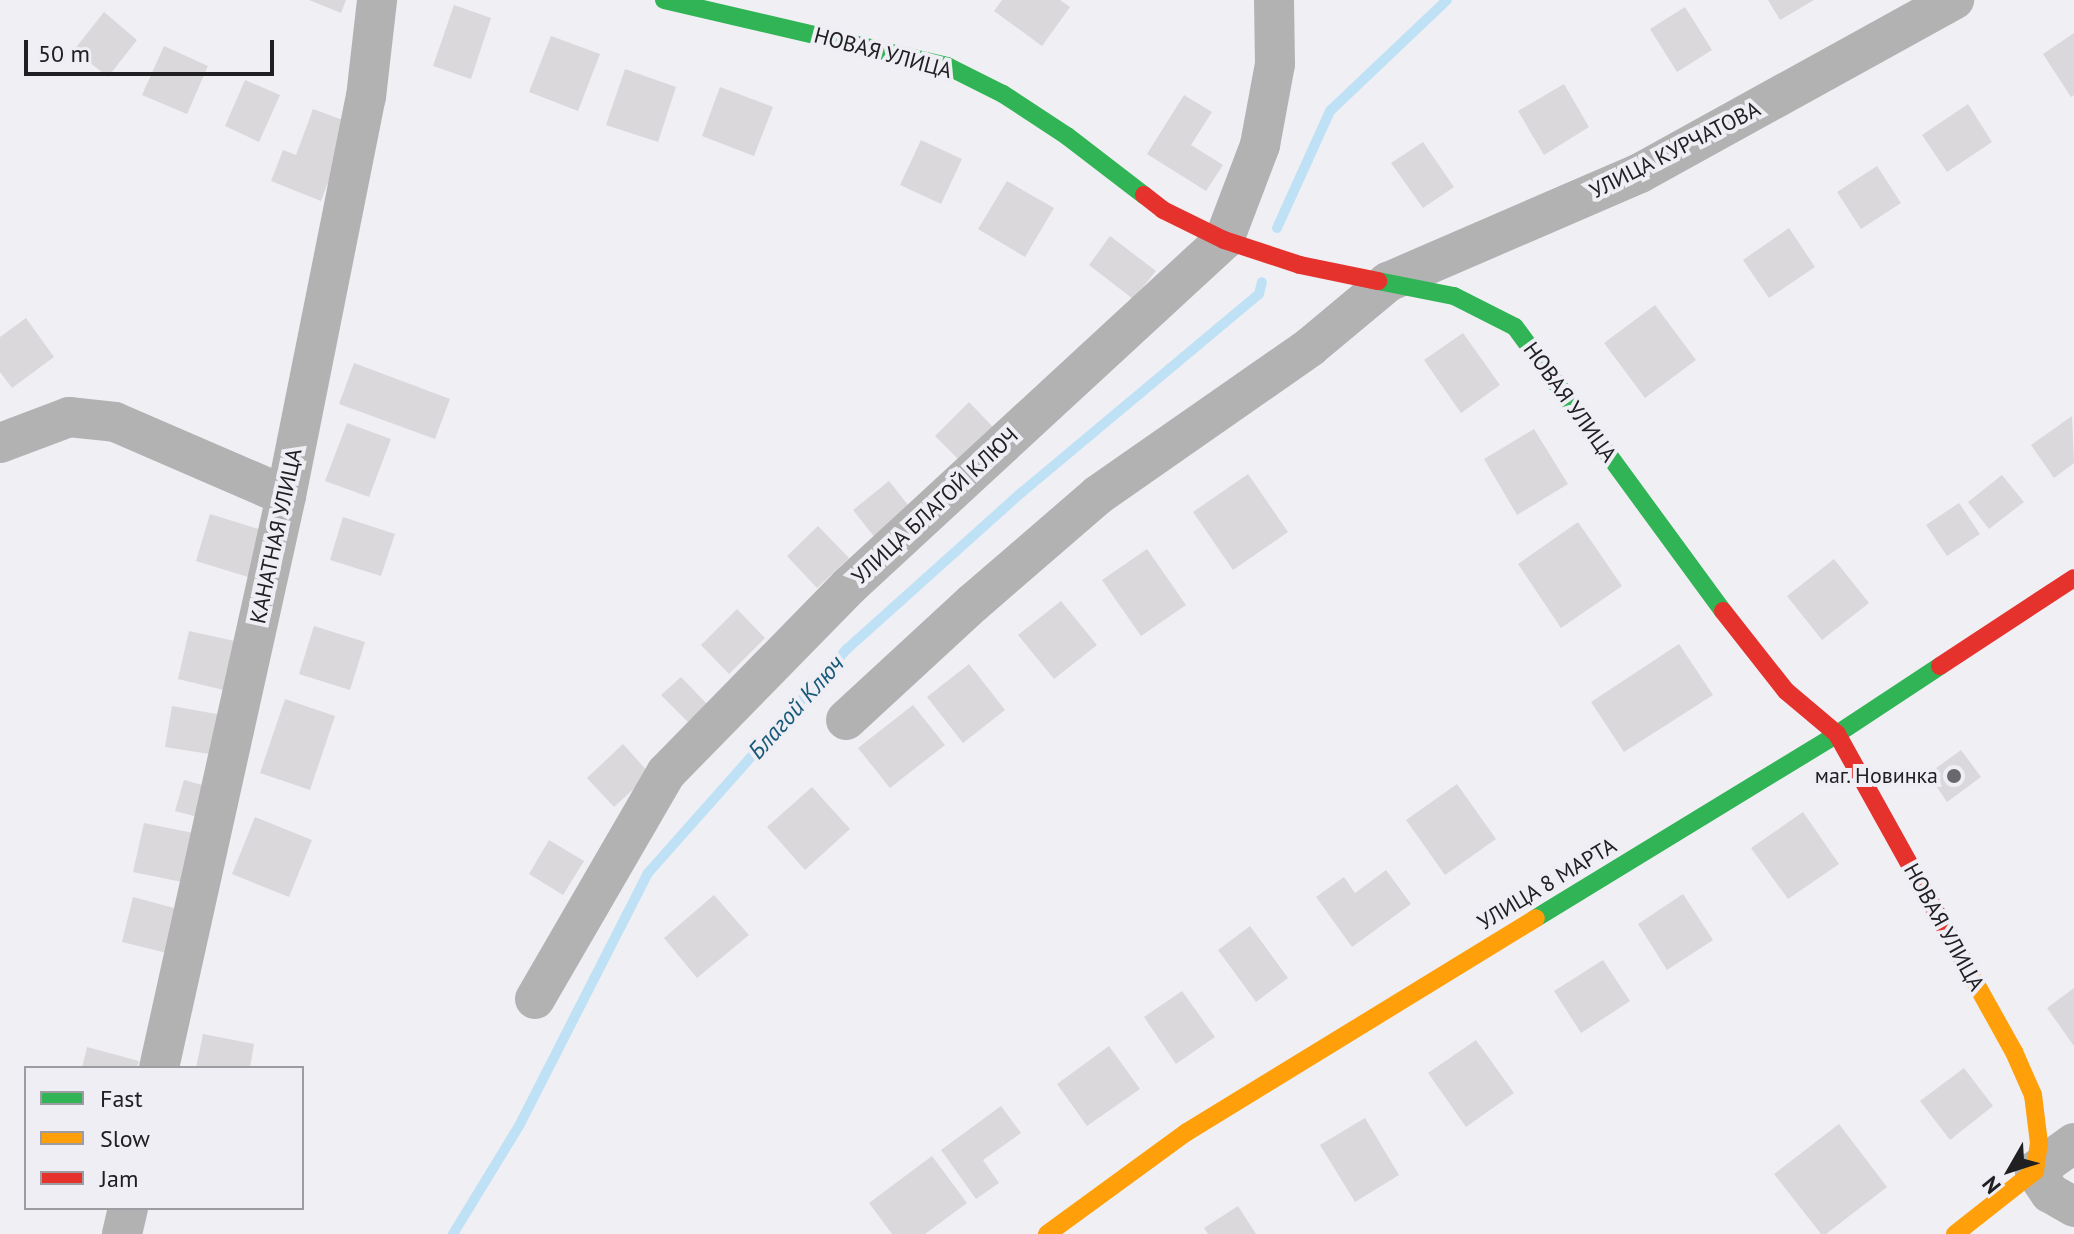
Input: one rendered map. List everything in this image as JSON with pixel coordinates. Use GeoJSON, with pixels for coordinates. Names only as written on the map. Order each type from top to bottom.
{"type":"FeatureCollection","features":[{"type":"Feature","properties":{"kind":"street","name":"КАНАТНАЯ УЛИЦА"},"geometry":{"type":"LineString","coordinates":[[159,1066],[286,496],[366,97],[377,0]]}},
{"type":"Feature","properties":{"kind":"street","name":"НОВАЯ УЛИЦА"},"geometry":{"type":"LineString","coordinates":[[664,0],[947,66],[1003,94],[1067,136],[1163,210],[1224,240],[1300,265],[1454,296],[1515,327],[1745,641],[1786,691],[1837,734],[2014,1052],[2033,1095],[2039,1143],[2035,1171]]}},
{"type":"Feature","properties":{"kind":"street","name":"УЛИЦА БЛАГОЙ КЛЮЧ"},"geometry":{"type":"LineString","coordinates":[[535,999],[666,773],[849,586],[1224,240],[1260,145],[1275,64],[1274,0]]}},
{"type":"Feature","properties":{"kind":"street","name":"УЛИЦА КУРЧАТОВА"},"geometry":{"type":"LineString","coordinates":[[1388,282],[1640,173],[1954,0]]}},
{"type":"Feature","properties":{"kind":"street"},"geometry":{"type":"LineString","coordinates":[[846,720],[973,603],[1098,495],[1310,347],[1388,282]]}},
{"type":"Feature","properties":{"kind":"street"},"geometry":{"type":"LineString","coordinates":[[0,443],[69,417],[115,422],[286,496]]}},
{"type":"Feature","properties":{"kind":"street","name":"УЛИЦА 8 МАРТА"},"geometry":{"type":"LineString","coordinates":[[1047,1234],[1187,1132],[1837,734],[2074,578]]}},
{"type":"Feature","properties":{"kind":"street"},"geometry":{"type":"LineString","coordinates":[[1955,1234],[2074,1143]]}},
{"type":"Feature","properties":{"kind":"street"},"geometry":{"type":"LineString","coordinates":[[2035,1171],[2050,1193],[2074,1207]]}},
{"type":"Feature","properties":{"kind":"street"},"geometry":{"type":"LineString","coordinates":[[122,1234],[128,1210]]}},
{"type":"Feature","properties":{"kind":"building"},"geometry":{"type":"Polygon","coordinates":[[[309,0],[346,0],[341,13],[309,0]]]}},
{"type":"Feature","properties":{"kind":"building"},"geometry":{"type":"Polygon","coordinates":[[[1002,0],[1060,0],[1070,7],[1042,46],[994,11],[1002,0]]]}},
{"type":"Feature","properties":{"kind":"building"},"geometry":{"type":"Polygon","coordinates":[[[1768,0],[1814,0],[1780,20],[1768,0]]]}},
{"type":"Feature","properties":{"kind":"building"},"geometry":{"type":"Polygon","coordinates":[[[454,5],[491,18],[471,79],[433,66],[454,5]]]}},
{"type":"Feature","properties":{"kind":"building"},"geometry":{"type":"Polygon","coordinates":[[[1685,7],[1712,50],[1677,72],[1650,29],[1685,7]]]}},
{"type":"Feature","properties":{"kind":"building"},"geometry":{"type":"Polygon","coordinates":[[[104,12],[137,40],[108,77],[74,50],[104,12]]]}},
{"type":"Feature","properties":{"kind":"building"},"geometry":{"type":"Polygon","coordinates":[[[2074,33],[2074,95],[2071,97],[2043,54],[2074,33]]]}},
{"type":"Feature","properties":{"kind":"building"},"geometry":{"type":"Polygon","coordinates":[[[551,36],[600,54],[578,111],[529,92],[551,36]]]}},
{"type":"Feature","properties":{"kind":"building"},"geometry":{"type":"Polygon","coordinates":[[[164,46],[208,66],[187,114],[142,95],[164,46]]]}},
{"type":"Feature","properties":{"kind":"building"},"geometry":{"type":"Polygon","coordinates":[[[625,69],[676,87],[658,142],[606,125],[625,69]]]}},
{"type":"Feature","properties":{"kind":"building"},"geometry":{"type":"Polygon","coordinates":[[[245,80],[280,95],[259,142],[225,126],[245,80]]]}},
{"type":"Feature","properties":{"kind":"building"},"geometry":{"type":"Polygon","coordinates":[[[1564,84],[1589,127],[1544,155],[1518,111],[1564,84]]]}},
{"type":"Feature","properties":{"kind":"building"},"geometry":{"type":"Polygon","coordinates":[[[720,87],[773,107],[754,156],[702,136],[720,87]]]}},
{"type":"Feature","properties":{"kind":"building"},"geometry":{"type":"Polygon","coordinates":[[[1184,95],[1212,112],[1191,145],[1223,165],[1206,191],[1147,154],[1184,95]]]}},
{"type":"Feature","properties":{"kind":"building"},"geometry":{"type":"Polygon","coordinates":[[[1968,104],[1992,142],[1947,172],[1922,135],[1968,104]]]}},
{"type":"Feature","properties":{"kind":"building"},"geometry":{"type":"Polygon","coordinates":[[[313,109],[351,123],[321,201],[271,181],[283,150],[296,155],[313,109]]]}},
{"type":"Feature","properties":{"kind":"building"},"geometry":{"type":"Polygon","coordinates":[[[921,140],[962,159],[941,204],[900,185],[921,140]]]}},
{"type":"Feature","properties":{"kind":"building"},"geometry":{"type":"Polygon","coordinates":[[[1423,142],[1454,187],[1423,208],[1391,163],[1423,142]]]}},
{"type":"Feature","properties":{"kind":"building"},"geometry":{"type":"Polygon","coordinates":[[[1877,166],[1901,203],[1861,229],[1837,192],[1877,166]]]}},
{"type":"Feature","properties":{"kind":"building"},"geometry":{"type":"Polygon","coordinates":[[[1007,181],[1054,208],[1025,257],[978,229],[1007,181]]]}},
{"type":"Feature","properties":{"kind":"building"},"geometry":{"type":"Polygon","coordinates":[[[1789,228],[1815,267],[1769,298],[1743,260],[1789,228]]]}},
{"type":"Feature","properties":{"kind":"building"},"geometry":{"type":"Polygon","coordinates":[[[1110,236],[1156,271],[1133,299],[1089,265],[1110,236]]]}},
{"type":"Feature","properties":{"kind":"building"},"geometry":{"type":"Polygon","coordinates":[[[1655,305],[1696,360],[1645,398],[1604,343],[1655,305]]]}},
{"type":"Feature","properties":{"kind":"building"},"geometry":{"type":"Polygon","coordinates":[[[26,318],[54,357],[12,388],[0,372],[0,337],[26,318]]]}},
{"type":"Feature","properties":{"kind":"building"},"geometry":{"type":"Polygon","coordinates":[[[1463,333],[1500,385],[1461,413],[1424,360],[1463,333]]]}},
{"type":"Feature","properties":{"kind":"building"},"geometry":{"type":"Polygon","coordinates":[[[354,363],[450,399],[435,439],[339,404],[354,363]]]}},
{"type":"Feature","properties":{"kind":"building"},"geometry":{"type":"Polygon","coordinates":[[[969,402],[993,427],[960,461],[935,436],[969,402]]]}},
{"type":"Feature","properties":{"kind":"building"},"geometry":{"type":"Polygon","coordinates":[[[2072,416],[2074,463],[2054,478],[2031,445],[2072,416]]]}},
{"type":"Feature","properties":{"kind":"building"},"geometry":{"type":"Polygon","coordinates":[[[347,423],[391,439],[369,497],[325,481],[347,423]]]}},
{"type":"Feature","properties":{"kind":"building"},"geometry":{"type":"Polygon","coordinates":[[[1534,429],[1568,484],[1517,515],[1484,459],[1534,429]]]}},
{"type":"Feature","properties":{"kind":"building"},"geometry":{"type":"Polygon","coordinates":[[[1248,474],[1288,532],[1233,570],[1193,512],[1248,474]]]}},
{"type":"Feature","properties":{"kind":"building"},"geometry":{"type":"Polygon","coordinates":[[[2002,475],[2024,502],[1989,529],[1968,502],[2002,475]]]}},
{"type":"Feature","properties":{"kind":"building"},"geometry":{"type":"Polygon","coordinates":[[[889,481],[912,510],[876,539],[853,510],[889,481]]]}},
{"type":"Feature","properties":{"kind":"building"},"geometry":{"type":"Polygon","coordinates":[[[1959,503],[1980,534],[1947,556],[1926,525],[1959,503]]]}},
{"type":"Feature","properties":{"kind":"building"},"geometry":{"type":"Polygon","coordinates":[[[210,514],[262,530],[248,577],[196,561],[210,514]]]}},
{"type":"Feature","properties":{"kind":"building"},"geometry":{"type":"Polygon","coordinates":[[[343,517],[395,534],[381,576],[330,560],[343,517]]]}},
{"type":"Feature","properties":{"kind":"building"},"geometry":{"type":"Polygon","coordinates":[[[1578,522],[1622,586],[1561,628],[1518,564],[1578,522]]]}},
{"type":"Feature","properties":{"kind":"building"},"geometry":{"type":"Polygon","coordinates":[[[818,526],[849,558],[817,588],[787,556],[818,526]]]}},
{"type":"Feature","properties":{"kind":"building"},"geometry":{"type":"Polygon","coordinates":[[[1147,549],[1186,605],[1141,636],[1102,580],[1147,549]]]}},
{"type":"Feature","properties":{"kind":"building"},"geometry":{"type":"Polygon","coordinates":[[[1834,559],[1869,603],[1822,640],[1787,596],[1834,559]]]}},
{"type":"Feature","properties":{"kind":"building"},"geometry":{"type":"Polygon","coordinates":[[[1061,601],[1097,645],[1054,679],[1018,635],[1061,601]]]}},
{"type":"Feature","properties":{"kind":"building"},"geometry":{"type":"Polygon","coordinates":[[[737,609],[765,638],[729,674],[701,645],[737,609]]]}},
{"type":"Feature","properties":{"kind":"building"},"geometry":{"type":"Polygon","coordinates":[[[314,626],[365,642],[350,690],[299,674],[314,626]]]}},
{"type":"Feature","properties":{"kind":"building"},"geometry":{"type":"Polygon","coordinates":[[[189,631],[239,642],[228,691],[178,679],[189,631]]]}},
{"type":"Feature","properties":{"kind":"building"},"geometry":{"type":"Polygon","coordinates":[[[1679,644],[1713,695],[1624,752],[1591,702],[1679,644]]]}},
{"type":"Feature","properties":{"kind":"building"},"geometry":{"type":"Polygon","coordinates":[[[969,664],[1005,710],[963,743],[927,697],[969,664]]]}},
{"type":"Feature","properties":{"kind":"building"},"geometry":{"type":"Polygon","coordinates":[[[681,677],[707,704],[688,722],[661,695],[681,677]]]}},
{"type":"Feature","properties":{"kind":"building"},"geometry":{"type":"Polygon","coordinates":[[[285,699],[335,716],[310,790],[260,773],[285,699]]]}},
{"type":"Feature","properties":{"kind":"building"},"geometry":{"type":"Polygon","coordinates":[[[913,705],[945,745],[890,788],[858,748],[913,705]]]}},
{"type":"Feature","properties":{"kind":"building"},"geometry":{"type":"Polygon","coordinates":[[[172,706],[222,715],[216,755],[165,747],[172,706]]]}},
{"type":"Feature","properties":{"kind":"building"},"geometry":{"type":"Polygon","coordinates":[[[623,744],[650,774],[614,807],[587,778],[623,744]]]}},
{"type":"Feature","properties":{"kind":"building","name":"маг. Новинка"},"geometry":{"type":"Polygon","coordinates":[[[1961,750],[1981,777],[1947,802],[1928,774],[1961,750]]]}},
{"type":"Feature","properties":{"kind":"building"},"geometry":{"type":"Polygon","coordinates":[[[184,780],[213,788],[205,819],[175,811],[184,780]]]}},
{"type":"Feature","properties":{"kind":"building"},"geometry":{"type":"Polygon","coordinates":[[[1457,784],[1496,839],[1445,875],[1406,820],[1457,784]]]}},
{"type":"Feature","properties":{"kind":"building"},"geometry":{"type":"Polygon","coordinates":[[[812,787],[850,829],[805,870],[767,827],[812,787]]]}},
{"type":"Feature","properties":{"kind":"building"},"geometry":{"type":"Polygon","coordinates":[[[1803,812],[1839,864],[1788,899],[1751,848],[1803,812]]]}},
{"type":"Feature","properties":{"kind":"building"},"geometry":{"type":"Polygon","coordinates":[[[255,817],[312,840],[289,897],[232,874],[255,817]]]}},
{"type":"Feature","properties":{"kind":"building"},"geometry":{"type":"Polygon","coordinates":[[[144,823],[193,833],[182,882],[133,872],[144,823]]]}},
{"type":"Feature","properties":{"kind":"building"},"geometry":{"type":"Polygon","coordinates":[[[549,840],[584,861],[563,895],[529,874],[549,840]]]}},
{"type":"Feature","properties":{"kind":"building"},"geometry":{"type":"Polygon","coordinates":[[[1386,870],[1411,904],[1352,947],[1316,897],[1344,877],[1355,893],[1386,870]]]}},
{"type":"Feature","properties":{"kind":"building"},"geometry":{"type":"Polygon","coordinates":[[[1683,894],[1713,940],[1667,970],[1638,924],[1683,894]]]}},
{"type":"Feature","properties":{"kind":"building"},"geometry":{"type":"Polygon","coordinates":[[[714,895],[749,935],[697,978],[664,938],[714,895]]]}},
{"type":"Feature","properties":{"kind":"building"},"geometry":{"type":"Polygon","coordinates":[[[133,897],[178,909],[167,953],[122,942],[133,897]]]}},
{"type":"Feature","properties":{"kind":"building"},"geometry":{"type":"Polygon","coordinates":[[[1250,926],[1288,978],[1256,1002],[1218,950],[1250,926]]]}},
{"type":"Feature","properties":{"kind":"building"},"geometry":{"type":"Polygon","coordinates":[[[1603,960],[1630,1001],[1581,1033],[1554,991],[1603,960]]]}},
{"type":"Feature","properties":{"kind":"building"},"geometry":{"type":"Polygon","coordinates":[[[2074,988],[2074,1046],[2047,1008],[2074,988]]]}},
{"type":"Feature","properties":{"kind":"building"},"geometry":{"type":"Polygon","coordinates":[[[1182,991],[1215,1037],[1176,1064],[1144,1017],[1182,991]]]}},
{"type":"Feature","properties":{"kind":"building"},"geometry":{"type":"Polygon","coordinates":[[[203,1034],[254,1044],[250,1066],[196,1066],[203,1034]]]}},
{"type":"Feature","properties":{"kind":"building"},"geometry":{"type":"Polygon","coordinates":[[[1476,1040],[1514,1093],[1466,1127],[1428,1073],[1476,1040]]]}},
{"type":"Feature","properties":{"kind":"building"},"geometry":{"type":"Polygon","coordinates":[[[1109,1046],[1140,1089],[1087,1126],[1057,1084],[1109,1046]]]}},
{"type":"Feature","properties":{"kind":"building"},"geometry":{"type":"Polygon","coordinates":[[[87,1047],[139,1061],[138,1066],[82,1066],[87,1047]]]}},
{"type":"Feature","properties":{"kind":"building"},"geometry":{"type":"Polygon","coordinates":[[[1964,1068],[1993,1106],[1950,1140],[1920,1101],[1964,1068]]]}},
{"type":"Feature","properties":{"kind":"building"},"geometry":{"type":"Polygon","coordinates":[[[1001,1106],[1021,1133],[983,1160],[999,1183],[976,1199],[941,1150],[1001,1106]]]}},
{"type":"Feature","properties":{"kind":"building"},"geometry":{"type":"Polygon","coordinates":[[[1365,1118],[1399,1175],[1355,1202],[1320,1145],[1365,1118]]]}},
{"type":"Feature","properties":{"kind":"building"},"geometry":{"type":"Polygon","coordinates":[[[1839,1124],[1887,1187],[1826,1234],[1821,1234],[1774,1174],[1839,1124]]]}},
{"type":"Feature","properties":{"kind":"building"},"geometry":{"type":"Polygon","coordinates":[[[932,1156],[967,1203],[925,1234],[892,1234],[869,1203],[932,1156]]]}},
{"type":"Feature","properties":{"kind":"building"},"geometry":{"type":"Polygon","coordinates":[[[1238,1206],[1256,1234],[1208,1234],[1204,1228],[1238,1206]]]}},
{"type":"Feature","properties":{"kind":"waterway","name":"Благой Ключ"},"geometry":{"type":"LineString","coordinates":[[1277,228],[1330,111],[1447,0]]}},
{"type":"Feature","properties":{"kind":"waterway","name":"Благой Ключ"},"geometry":{"type":"LineString","coordinates":[[453,1234],[519,1126],[648,873],[847,649],[1021,493],[1259,294],[1262,282]]}},
{"type":"Feature","properties":{"kind":"traffic: fast"},"geometry":{"type":"LineString","coordinates":[[664,0],[947,66],[1003,94],[1067,136],[1144,195]]}},
{"type":"Feature","properties":{"kind":"traffic: fast"},"geometry":{"type":"LineString","coordinates":[[1378,281],[1454,296],[1515,327],[1723,611]]}},
{"type":"Feature","properties":{"kind":"traffic: fast"},"geometry":{"type":"LineString","coordinates":[[1536,918],[1837,734],[1940,666]]}},
{"type":"Feature","properties":{"kind":"traffic: slow"},"geometry":{"type":"LineString","coordinates":[[1047,1234],[1187,1132],[1536,918]]}},
{"type":"Feature","properties":{"kind":"traffic: slow"},"geometry":{"type":"LineString","coordinates":[[1955,1234],[2035,1171],[2039,1143],[2033,1095],[2014,1052],[1960,955]]}},
{"type":"Feature","properties":{"kind":"traffic: jam"},"geometry":{"type":"LineString","coordinates":[[1144,195],[1163,210],[1224,240],[1300,265],[1378,281]]}},
{"type":"Feature","properties":{"kind":"traffic: jam"},"geometry":{"type":"LineString","coordinates":[[1940,666],[2074,578]]}},
{"type":"Feature","properties":{"kind":"traffic: jam"},"geometry":{"type":"LineString","coordinates":[[1723,611],[1786,691],[1837,734],[1960,955]]}},
{"type":"Feature","properties":{"kind":"place","name":"маг. Новинка"},"geometry":{"type":"Point","coordinates":[1954,776]}}]}
